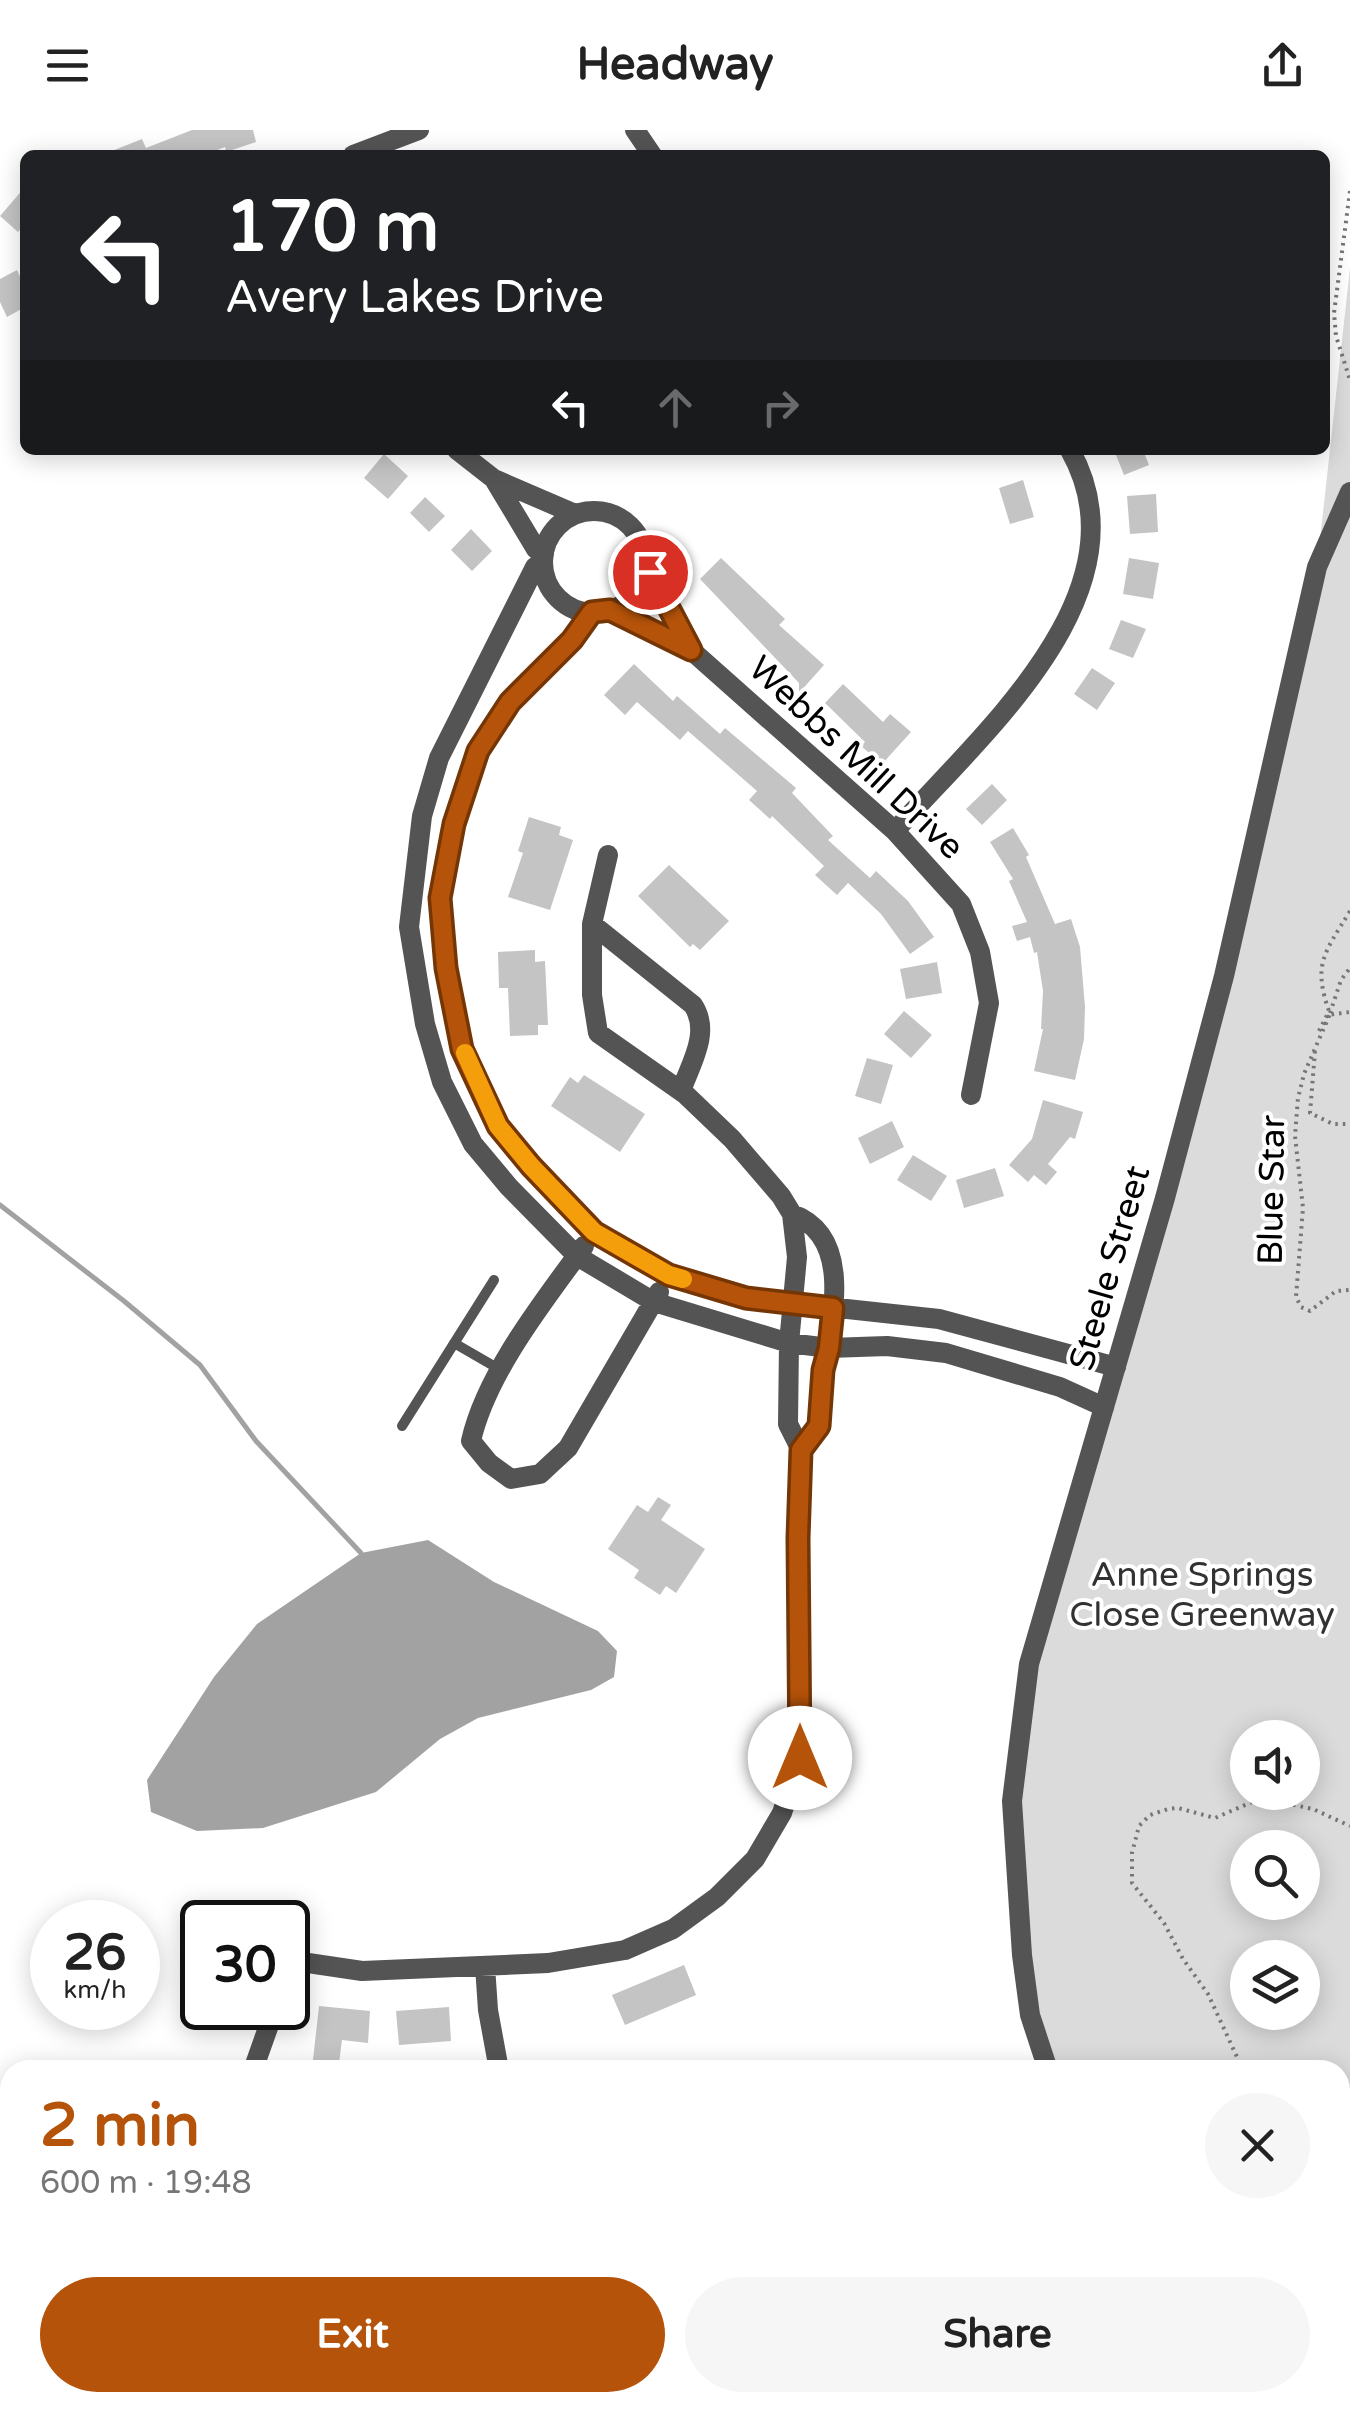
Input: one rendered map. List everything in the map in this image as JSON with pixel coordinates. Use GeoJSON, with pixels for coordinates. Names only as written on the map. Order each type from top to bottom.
{"type":"FeatureCollection","features":[{"type":"Feature","properties":{"kind":"street"},"geometry":{"type":"LineString","coordinates":[[366,150],[419,130]]}},
{"type":"Feature","properties":{"kind":"street"},"geometry":{"type":"LineString","coordinates":[[463,455],[494,479],[575,514]]}},
{"type":"Feature","properties":{"kind":"street"},"geometry":{"type":"LineString","coordinates":[[895,830],[1025,687],[1067,624],[1092,542],[1084,474],[1073,455]]}},
{"type":"Feature","properties":{"kind":"street"},"geometry":{"type":"LineString","coordinates":[[494,479],[544,558]]}},
{"type":"Feature","properties":{"kind":"street","name":"Steele Street"},"geometry":{"type":"LineString","coordinates":[[1045,2060],[1030,2014],[1022,1955],[1012,1801],[1029,1664],[1166,1198],[1224,976],[1317,567],[1350,492]]}},
{"type":"Feature","properties":{"kind":"street"},"geometry":{"type":"LineString","coordinates":[[601,611],[572,608],[559,599],[548,585],[544,558],[551,534],[562,520],[596,510],[629,523],[639,536],[646,567],[642,583],[632,596],[601,611],[510,702],[478,751],[454,824],[440,898],[446,968],[462,1049],[498,1126],[594,1232],[669,1275],[746,1298],[939,1319],[1116,1367]]}},
{"type":"Feature","properties":{"kind":"street"},"geometry":{"type":"LineString","coordinates":[[544,558],[535,567],[439,758],[422,816],[409,926],[424,1024],[442,1082],[472,1144],[577,1256],[654,1302],[788,1344],[829,1348],[887,1346],[946,1353],[1060,1387],[1104,1407]]}},
{"type":"Feature","properties":{"kind":"street","name":"Webbs Mill Drive"},"geometry":{"type":"LineString","coordinates":[[646,567],[691,650]]}},
{"type":"Feature","properties":{"kind":"street","name":"Webbs Mill Drive"},"geometry":{"type":"LineString","coordinates":[[601,611],[691,650],[895,830],[962,904],[980,952],[988,1002],[971,1095]]}},
{"type":"Feature","properties":{"kind":"street"},"geometry":{"type":"LineString","coordinates":[[310,1965],[362,1971],[484,1966],[548,1963],[625,1950],[673,1929],[717,1896],[755,1859],[782,1813],[800,1758],[801,1450],[788,1424],[788,1344],[797,1257],[792,1214],[732,1139],[681,1091],[598,1033],[592,995],[592,924],[608,855]]}},
{"type":"Feature","properties":{"kind":"street"},"geometry":{"type":"LineString","coordinates":[[592,924],[693,1006],[700,1016],[702,1036],[681,1091]]}},
{"type":"Feature","properties":{"kind":"street"},"geometry":{"type":"LineString","coordinates":[[435,1060],[462,1049]]}},
{"type":"Feature","properties":{"kind":"street"},"geometry":{"type":"LineString","coordinates":[[792,1214],[810,1221],[824,1239],[832,1259],[833,1308],[819,1426],[801,1450]]}},
{"type":"Feature","properties":{"kind":"street"},"geometry":{"type":"LineString","coordinates":[[594,1232],[500,1369],[476,1419],[471,1441],[489,1463],[511,1478],[540,1474],[568,1448],[669,1275]]}},
{"type":"Feature","properties":{"kind":"street"},"geometry":{"type":"LineString","coordinates":[[484,1966],[497,2060]]}},
{"type":"Feature","properties":{"kind":"street"},"geometry":{"type":"LineString","coordinates":[[257,2060],[267,2030]]}},
{"type":"Feature","properties":{"kind":"lane"},"geometry":{"type":"LineString","coordinates":[[402,1426],[494,1280]]}},
{"type":"Feature","properties":{"kind":"lane"},"geometry":{"type":"LineString","coordinates":[[454,1344],[500,1369]]}},
{"type":"Feature","properties":{"kind":"path"},"geometry":{"type":"LineString","coordinates":[[1350,191],[1334,313],[1336,336],[1350,380]]}},
{"type":"Feature","properties":{"kind":"path"},"geometry":{"type":"LineString","coordinates":[[1350,911],[1323,961],[1320,992],[1330,1014],[1350,1012]]}},
{"type":"Feature","properties":{"kind":"path","name":"Blue Star"},"geometry":{"type":"LineString","coordinates":[[1350,968],[1317,1039],[1298,1098],[1295,1136],[1304,1208],[1296,1297],[1301,1307],[1310,1311],[1336,1291],[1350,1290]]}},
{"type":"Feature","properties":{"kind":"path"},"geometry":{"type":"LineString","coordinates":[[1317,1039],[1310,1113],[1333,1124],[1350,1124]]}},
{"type":"Feature","properties":{"kind":"path"},"geometry":{"type":"LineString","coordinates":[[1239,2060],[1208,1994],[1164,1923],[1132,1883],[1130,1866],[1136,1834],[1144,1820],[1157,1812],[1178,1808],[1215,1818],[1261,1798],[1313,1809],[1350,1826]]}},
{"type":"Feature","properties":{"kind":"green space","name":"Anne Springs Close Greenway"},"geometry":{"type":"Polygon","coordinates":[[[1350,268],[1350,2060],[1046,2060],[1022,1955],[1012,1801],[1029,1664],[1165,1198],[1317,567],[1350,268]]]}},
{"type":"Feature","properties":{"kind":"shaded area"},"geometry":{"type":"Polygon","coordinates":[[[428,1540],[494,1582],[598,1631],[617,1651],[614,1677],[591,1690],[478,1718],[440,1739],[376,1792],[263,1828],[197,1831],[151,1812],[147,1780],[214,1677],[257,1624],[361,1553],[428,1540]]]}},
{"type":"Feature","properties":{"kind":"building"},"geometry":{"type":"Polygon","coordinates":[[[192,130],[253,130],[256,142],[232,150],[114,150],[142,139],[146,148],[192,130]]]}},
{"type":"Feature","properties":{"kind":"building"},"geometry":{"type":"Polygon","coordinates":[[[20,193],[20,230],[18,232],[0,216],[20,193]]]}},
{"type":"Feature","properties":{"kind":"building"},"geometry":{"type":"Polygon","coordinates":[[[17,270],[20,276],[20,310],[7,317],[0,302],[0,279],[17,270]]]}},
{"type":"Feature","properties":{"kind":"building"},"geometry":{"type":"Polygon","coordinates":[[[383,455],[408,476],[388,499],[364,478],[383,455]]]}},
{"type":"Feature","properties":{"kind":"building"},"geometry":{"type":"Polygon","coordinates":[[[1116,455],[1145,455],[1149,465],[1124,475],[1116,455]]]}},
{"type":"Feature","properties":{"kind":"building"},"geometry":{"type":"Polygon","coordinates":[[[1023,480],[1034,517],[1010,524],[999,488],[1023,480]]]}},
{"type":"Feature","properties":{"kind":"building"},"geometry":{"type":"Polygon","coordinates":[[[1156,494],[1158,532],[1130,534],[1127,496],[1156,494]]]}},
{"type":"Feature","properties":{"kind":"building"},"geometry":{"type":"Polygon","coordinates":[[[425,497],[445,516],[429,532],[410,513],[425,497]]]}},
{"type":"Feature","properties":{"kind":"building"},"geometry":{"type":"Polygon","coordinates":[[[471,529],[492,551],[472,571],[451,550],[471,529]]]}},
{"type":"Feature","properties":{"kind":"building"},"geometry":{"type":"Polygon","coordinates":[[[721,558],[785,619],[779,625],[824,665],[799,693],[799,683],[700,579],[721,558]]]}},
{"type":"Feature","properties":{"kind":"building"},"geometry":{"type":"Polygon","coordinates":[[[1129,558],[1159,563],[1153,599],[1123,594],[1129,558]]]}},
{"type":"Feature","properties":{"kind":"building"},"geometry":{"type":"Polygon","coordinates":[[[1121,620],[1146,629],[1133,658],[1109,649],[1121,620]]]}},
{"type":"Feature","properties":{"kind":"building"},"geometry":{"type":"Polygon","coordinates":[[[634,664],[673,701],[677,696],[720,734],[725,728],[796,788],[792,793],[833,836],[828,840],[870,878],[876,871],[908,901],[934,937],[910,954],[881,914],[848,883],[837,895],[815,875],[824,866],[772,816],[770,819],[749,800],[757,791],[688,731],[680,740],[637,702],[625,715],[604,695],[634,664]]]}},
{"type":"Feature","properties":{"kind":"building"},"geometry":{"type":"Polygon","coordinates":[[[1092,668],[1115,683],[1097,710],[1074,694],[1092,668]]]}},
{"type":"Feature","properties":{"kind":"building"},"geometry":{"type":"Polygon","coordinates":[[[843,684],[883,722],[890,714],[911,732],[882,764],[861,746],[865,742],[825,703],[843,684]]]}},
{"type":"Feature","properties":{"kind":"building"},"geometry":{"type":"Polygon","coordinates":[[[992,784],[1007,800],[982,825],[966,809],[992,784]]]}},
{"type":"Feature","properties":{"kind":"building"},"geometry":{"type":"Polygon","coordinates":[[[529,817],[561,827],[559,835],[573,840],[550,910],[508,897],[523,853],[518,851],[529,817]]]}},
{"type":"Feature","properties":{"kind":"building"},"geometry":{"type":"Polygon","coordinates":[[[1013,828],[1029,855],[1026,857],[1055,924],[1071,919],[1080,947],[1084,1039],[1075,1080],[1034,1071],[1043,1029],[1037,952],[1034,953],[1030,937],[1017,941],[1012,926],[1027,922],[1009,881],[1013,879],[990,842],[1013,828]]]}},
{"type":"Feature","properties":{"kind":"building"},"geometry":{"type":"Polygon","coordinates":[[[669,865],[729,921],[700,950],[693,944],[690,947],[638,896],[669,865]]]}},
{"type":"Feature","properties":{"kind":"building"},"geometry":{"type":"Polygon","coordinates":[[[535,950],[535,962],[545,961],[548,1025],[538,1025],[538,1035],[510,1036],[508,988],[499,988],[498,952],[535,950]]]}},
{"type":"Feature","properties":{"kind":"building"},"geometry":{"type":"Polygon","coordinates":[[[937,962],[942,993],[906,999],[900,969],[937,962]]]}},
{"type":"Feature","properties":{"kind":"building"},"geometry":{"type":"Polygon","coordinates":[[[904,1011],[932,1035],[911,1058],[884,1034],[904,1011]]]}},
{"type":"Feature","properties":{"kind":"building"},"geometry":{"type":"Polygon","coordinates":[[[867,1058],[893,1065],[881,1104],[855,1096],[867,1058]]]}},
{"type":"Feature","properties":{"kind":"building"},"geometry":{"type":"Polygon","coordinates":[[[584,1075],[645,1114],[620,1152],[551,1106],[570,1077],[578,1083],[584,1075]]]}},
{"type":"Feature","properties":{"kind":"building"},"geometry":{"type":"Polygon","coordinates":[[[1043,1100],[1083,1112],[1075,1139],[1070,1137],[1048,1164],[1057,1172],[1046,1185],[1034,1175],[1028,1182],[1009,1165],[1032,1139],[1043,1100]]]}},
{"type":"Feature","properties":{"kind":"building"},"geometry":{"type":"Polygon","coordinates":[[[892,1121],[904,1147],[870,1164],[858,1138],[892,1121]]]}},
{"type":"Feature","properties":{"kind":"building"},"geometry":{"type":"Polygon","coordinates":[[[913,1155],[947,1176],[931,1201],[897,1180],[913,1155]]]}},
{"type":"Feature","properties":{"kind":"building"},"geometry":{"type":"Polygon","coordinates":[[[995,1168],[1004,1196],[964,1208],[956,1180],[995,1168]]]}},
{"type":"Feature","properties":{"kind":"building"},"geometry":{"type":"Polygon","coordinates":[[[658,1497],[671,1505],[661,1520],[705,1549],[676,1593],[666,1586],[660,1595],[634,1578],[639,1570],[608,1549],[637,1505],[648,1512],[658,1497]]]}},
{"type":"Feature","properties":{"kind":"building"},"geometry":{"type":"Polygon","coordinates":[[[684,1965],[696,1995],[625,2025],[612,1995],[684,1965]]]}},
{"type":"Feature","properties":{"kind":"building"},"geometry":{"type":"Polygon","coordinates":[[[319,2006],[370,2011],[368,2043],[342,2040],[339,2060],[313,2060],[319,2006]]]}},
{"type":"Feature","properties":{"kind":"building"},"geometry":{"type":"Polygon","coordinates":[[[449,2007],[451,2041],[399,2045],[396,2011],[449,2007]]]}},
{"type":"Feature","properties":{"kind":"waterway"},"geometry":{"type":"LineString","coordinates":[[0,1205],[200,1365],[256,1441],[361,1553]]}},
{"type":"Feature","properties":{"kind":"slow traffic"},"geometry":{"type":"LineString","coordinates":[[465,1053],[498,1126],[594,1232],[669,1275],[683,1279]]}},
{"type":"Feature","properties":{"kind":"route"},"geometry":{"type":"LineString","coordinates":[[650,572],[691,650],[610,610],[592,612],[572,640],[510,702],[478,751],[454,824],[440,898],[446,968],[462,1049],[498,1126],[594,1232],[669,1275],[746,1298],[833,1308],[819,1426],[801,1450],[800,1758]]}}]}
